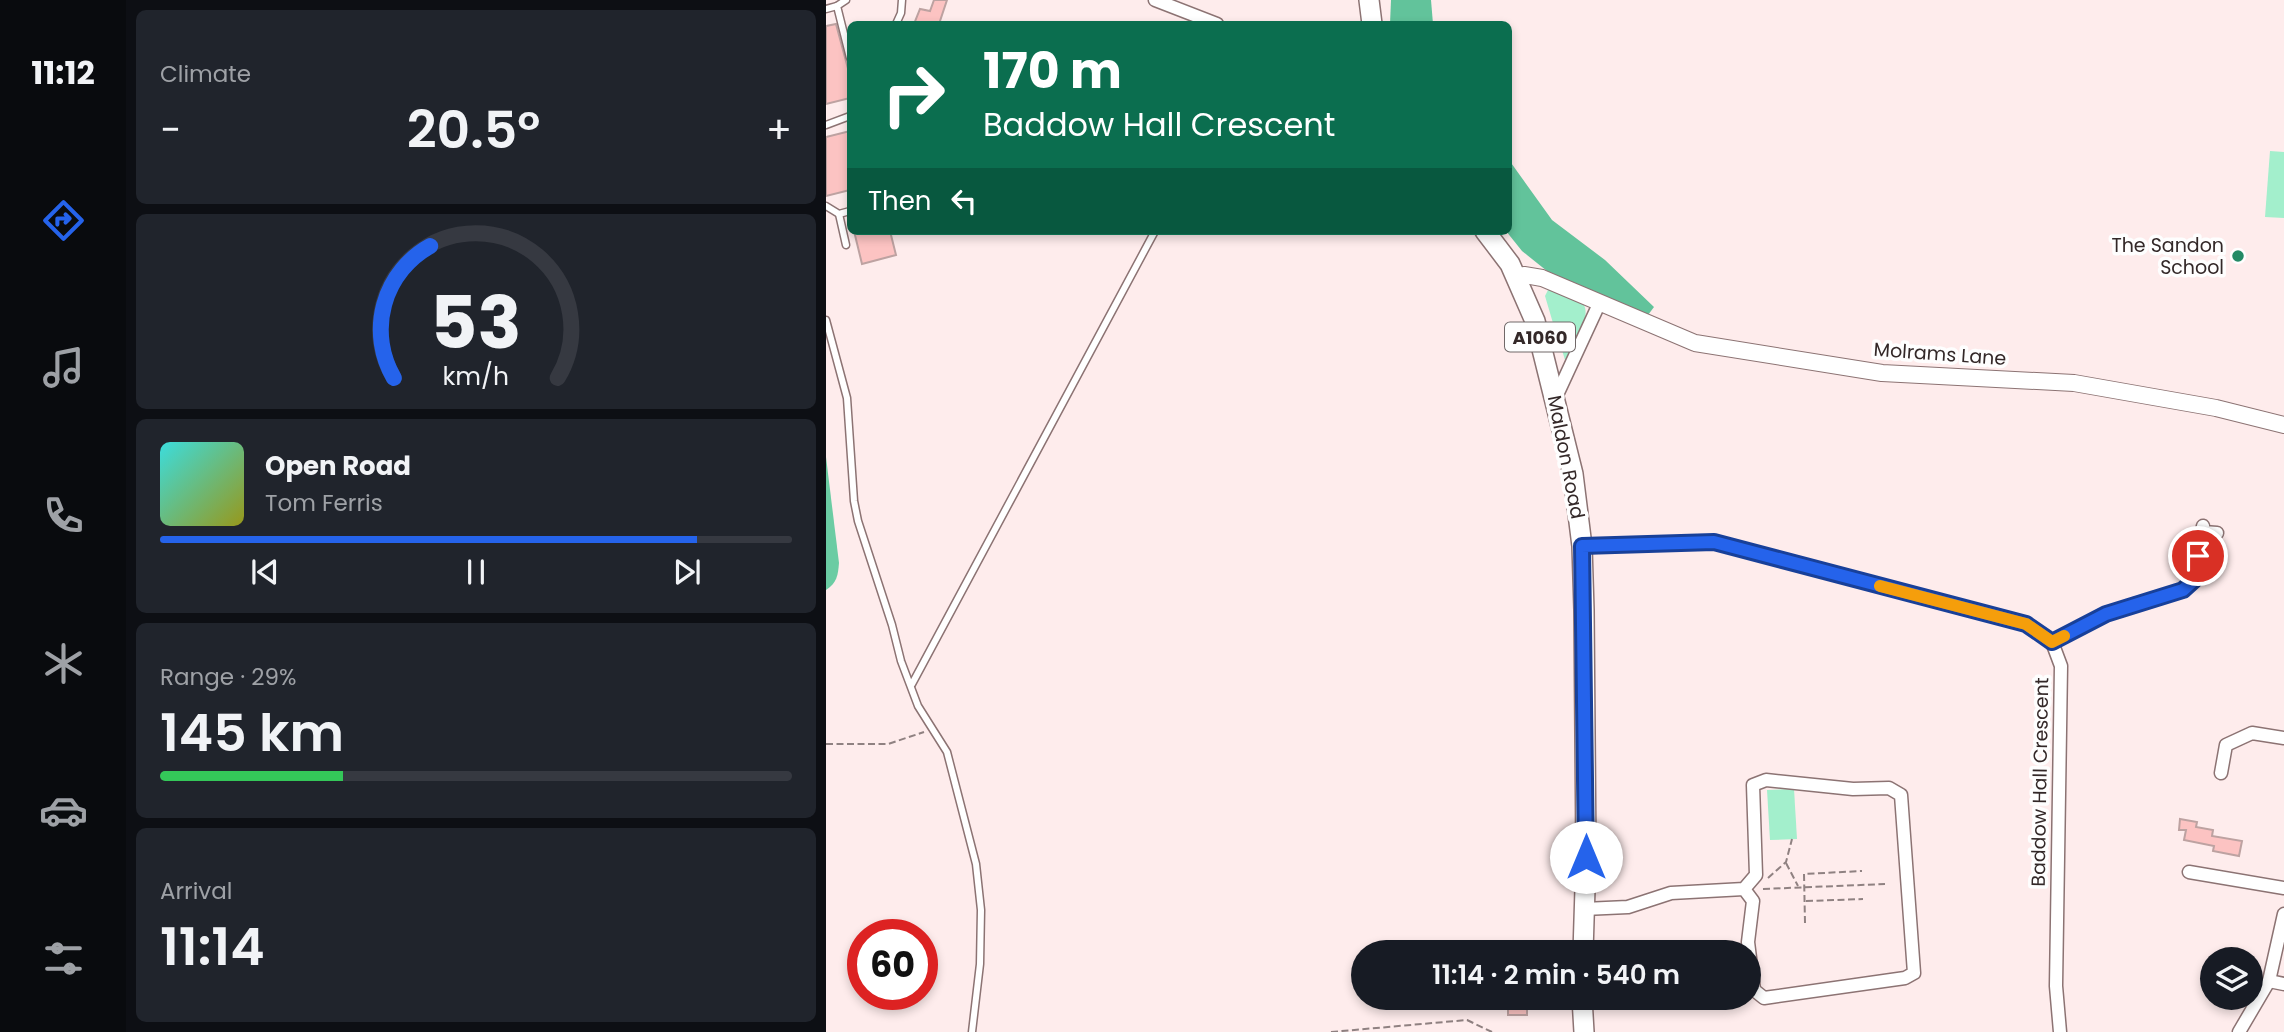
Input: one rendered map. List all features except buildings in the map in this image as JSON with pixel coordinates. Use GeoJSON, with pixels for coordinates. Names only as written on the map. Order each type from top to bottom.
{"type":"FeatureCollection","features":[{"type":"Feature","properties":{"kind":"main road"},"geometry":{"type":"LineString","coordinates":[[1370,0],[1373,21]]}},
{"type":"Feature","properties":{"kind":"main road","name":"Maldon Road"},"geometry":{"type":"LineString","coordinates":[[1488,235],[1518,278],[1544,349],[1573,474],[1582,546],[1583,940]]}},
{"type":"Feature","properties":{"kind":"main road"},"geometry":{"type":"LineString","coordinates":[[1583,1010],[1584,1032]]}},
{"type":"Feature","properties":{"kind":"street"},"geometry":{"type":"LineString","coordinates":[[1155,0],[1209,21]]}},
{"type":"Feature","properties":{"kind":"street","name":"Molrams Lane"},"geometry":{"type":"LineString","coordinates":[[1518,278],[1524,275],[1542,278],[1695,343],[1882,373],[2074,383],[2216,408],[2284,425]]}},
{"type":"Feature","properties":{"kind":"street"},"geometry":{"type":"LineString","coordinates":[[1556,397],[1598,304]]}},
{"type":"Feature","properties":{"kind":"street"},"geometry":{"type":"LineString","coordinates":[[1582,546],[1714,542],[2026,624],[2052,642],[2106,614],[2183,590],[2194,580],[2203,529],[2217,533]]}},
{"type":"Feature","properties":{"kind":"street","name":"Baddow Hall Crescent"},"geometry":{"type":"LineString","coordinates":[[2052,642],[2061,666],[2056,986],[2060,1032]]}},
{"type":"Feature","properties":{"kind":"street"},"geometry":{"type":"LineString","coordinates":[[2221,773],[2226,745],[2252,733],[2284,738]]}},
{"type":"Feature","properties":{"kind":"street"},"geometry":{"type":"LineString","coordinates":[[1766,780],[1853,789],[1889,789],[1901,795],[1914,974],[1905,978],[1764,998],[1754,990],[1748,942],[1753,901],[1749,889],[1755,875],[1753,785],[1766,780]]}},
{"type":"Feature","properties":{"kind":"street"},"geometry":{"type":"LineString","coordinates":[[2197,877],[2284,888]]}},
{"type":"Feature","properties":{"kind":"street"},"geometry":{"type":"LineString","coordinates":[[1584,909],[1628,907],[1671,893],[1749,889]]}},
{"type":"Feature","properties":{"kind":"street"},"geometry":{"type":"LineString","coordinates":[[2239,1032],[2269,981],[2284,914]]}},
{"type":"Feature","properties":{"kind":"street"},"geometry":{"type":"LineString","coordinates":[[2269,981],[2284,984]]}},
{"type":"Feature","properties":{"kind":"lane"},"geometry":{"type":"LineString","coordinates":[[826,9],[846,0]]}},
{"type":"Feature","properties":{"kind":"lane"},"geometry":{"type":"LineString","coordinates":[[897,21],[902,0]]}},
{"type":"Feature","properties":{"kind":"lane"},"geometry":{"type":"LineString","coordinates":[[837,6],[847,46]]}},
{"type":"Feature","properties":{"kind":"lane"},"geometry":{"type":"LineString","coordinates":[[826,125],[847,118]]}},
{"type":"Feature","properties":{"kind":"lane"},"geometry":{"type":"LineString","coordinates":[[826,206],[839,214],[846,246]]}},
{"type":"Feature","properties":{"kind":"lane"},"geometry":{"type":"LineString","coordinates":[[839,214],[847,212]]}},
{"type":"Feature","properties":{"kind":"lane"},"geometry":{"type":"LineString","coordinates":[[912,684],[1153,235]]}},
{"type":"Feature","properties":{"kind":"lane"},"geometry":{"type":"LineString","coordinates":[[826,320],[847,398],[858,521],[901,661],[912,684],[918,706],[947,752],[976,864],[981,910],[980,964],[972,1032]]}},
{"type":"Feature","properties":{"kind":"path"},"geometry":{"type":"LineString","coordinates":[[826,744],[888,744],[931,729]]}},
{"type":"Feature","properties":{"kind":"path"},"geometry":{"type":"LineString","coordinates":[[1749,889],[1786,862],[1793,839]]}},
{"type":"Feature","properties":{"kind":"path"},"geometry":{"type":"LineString","coordinates":[[1786,862],[1798,887]]}},
{"type":"Feature","properties":{"kind":"path"},"geometry":{"type":"LineString","coordinates":[[1805,923],[1804,874],[1862,871]]}},
{"type":"Feature","properties":{"kind":"path"},"geometry":{"type":"LineString","coordinates":[[1749,889],[1885,884]]}},
{"type":"Feature","properties":{"kind":"path"},"geometry":{"type":"LineString","coordinates":[[1805,901],[1863,899]]}},
{"type":"Feature","properties":{"kind":"path"},"geometry":{"type":"LineString","coordinates":[[1331,1032],[1467,1020],[1492,1032]]}},
{"type":"Feature","properties":{"kind":"shaded area"},"geometry":{"type":"Polygon","coordinates":[[[1391,0],[1431,0],[1433,21],[1390,21],[1391,0]]]}},
{"type":"Feature","properties":{"kind":"shaded area"},"geometry":{"type":"Polygon","coordinates":[[[2270,151],[2284,152],[2284,218],[2265,217],[2270,151]]]}},
{"type":"Feature","properties":{"kind":"shaded area"},"geometry":{"type":"Polygon","coordinates":[[[1512,164],[1552,220],[1605,260],[1654,307],[1648,315],[1547,271],[1522,251],[1509,235],[1512,235],[1512,164]]]}},
{"type":"Feature","properties":{"kind":"shaded area"},"geometry":{"type":"Polygon","coordinates":[[[1549,288],[1584,305],[1586,311],[1580,333],[1565,360],[1562,350],[1571,347],[1570,338],[1558,340],[1545,296],[1549,288]]]}},
{"type":"Feature","properties":{"kind":"shaded area"},"geometry":{"type":"Polygon","coordinates":[[[826,457],[839,563],[833,585],[826,590],[826,457]]]}},
{"type":"Feature","properties":{"kind":"shaded area"},"geometry":{"type":"Polygon","coordinates":[[[1794,789],[1797,839],[1770,840],[1767,790],[1794,789]]]}},
{"type":"Feature","properties":{"kind":"slow traffic"},"geometry":{"type":"LineString","coordinates":[[1880,586],[2026,624],[2052,642],[2064,636]]}},
{"type":"Feature","properties":{"kind":"place","name":"The Sandon School"},"geometry":{"type":"Point","coordinates":[2238,256]}},
{"type":"Feature","properties":{"kind":"route"},"geometry":{"type":"LineString","coordinates":[[1586,857],[1582,546],[1714,542],[2026,624],[2052,642],[2106,614],[2183,590],[2194,580],[2198,556]]}}]}
